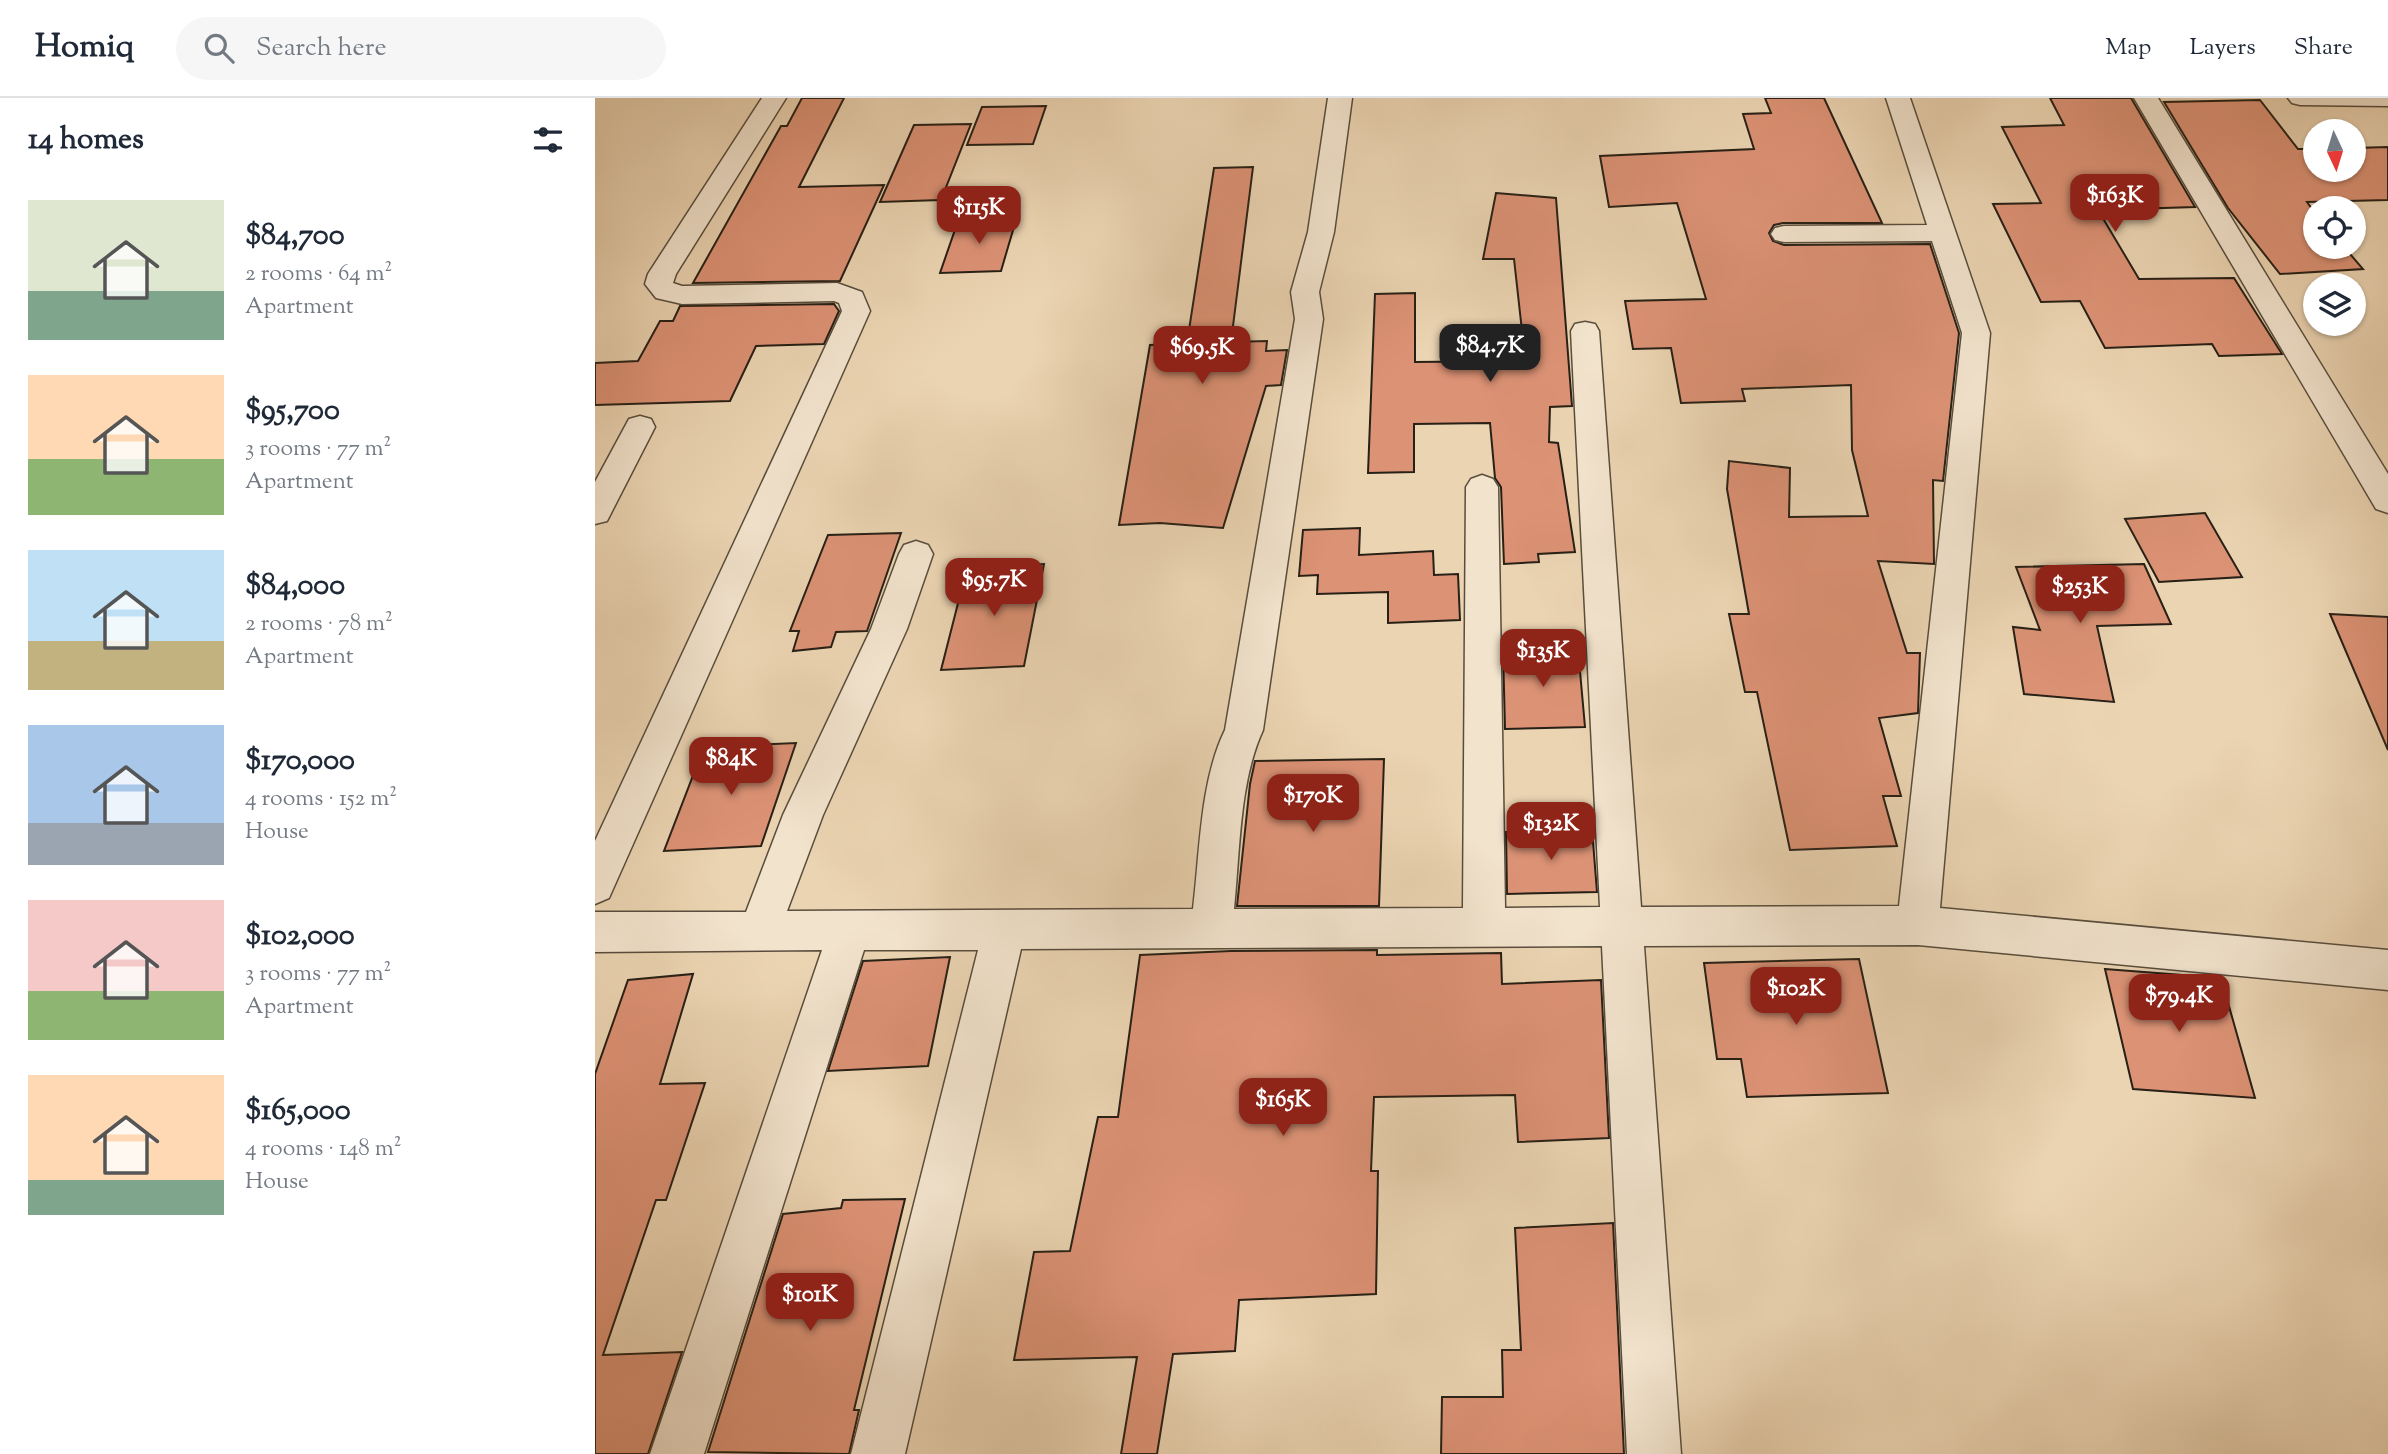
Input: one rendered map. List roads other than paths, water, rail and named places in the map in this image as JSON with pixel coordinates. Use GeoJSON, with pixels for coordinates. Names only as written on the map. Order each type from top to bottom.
{"type":"FeatureCollection","features":[{"type":"Feature","properties":{"kind":"street"},"geometry":{"type":"LineString","coordinates":[[595,885],[856,311],[852,299],[838,292],[682,295],[666,292],[659,284],[774,98]]}},
{"type":"Feature","properties":{"kind":"street"},"geometry":{"type":"LineString","coordinates":[[1211,930],[1228,780],[1233,752],[1244,730],[1309,319],[1305,292],[1321,232],[1340,98]]}},
{"type":"Feature","properties":{"kind":"street"},"geometry":{"type":"LineString","coordinates":[[1898,98],[1976,332],[1918,925]]}},
{"type":"Feature","properties":{"kind":"street"},"geometry":{"type":"LineString","coordinates":[[2146,98],[2388,501]]}},
{"type":"Feature","properties":{"kind":"street"},"geometry":{"type":"LineString","coordinates":[[2300,98],[2388,99]]}},
{"type":"Feature","properties":{"kind":"street"},"geometry":{"type":"LineString","coordinates":[[1784,234],[1943,233]]}},
{"type":"Feature","properties":{"kind":"street"},"geometry":{"type":"LineString","coordinates":[[1585,331],[1654,1454]]}},
{"type":"Feature","properties":{"kind":"street"},"geometry":{"type":"LineString","coordinates":[[595,512],[640,427]]}},
{"type":"Feature","properties":{"kind":"street"},"geometry":{"type":"LineString","coordinates":[[1482,487],[1484,928]]}},
{"type":"Feature","properties":{"kind":"street"},"geometry":{"type":"LineString","coordinates":[[759,932],[803,815],[890,629],[916,554]]}},
{"type":"Feature","properties":{"kind":"street"},"geometry":{"type":"LineString","coordinates":[[595,932],[1918,925],[2388,970]]}},
{"type":"Feature","properties":{"kind":"street"},"geometry":{"type":"LineString","coordinates":[[878,1454],[1005,931]]}},
{"type":"Feature","properties":{"kind":"street"},"geometry":{"type":"LineString","coordinates":[[677,1454],[849,932]]}}]}
